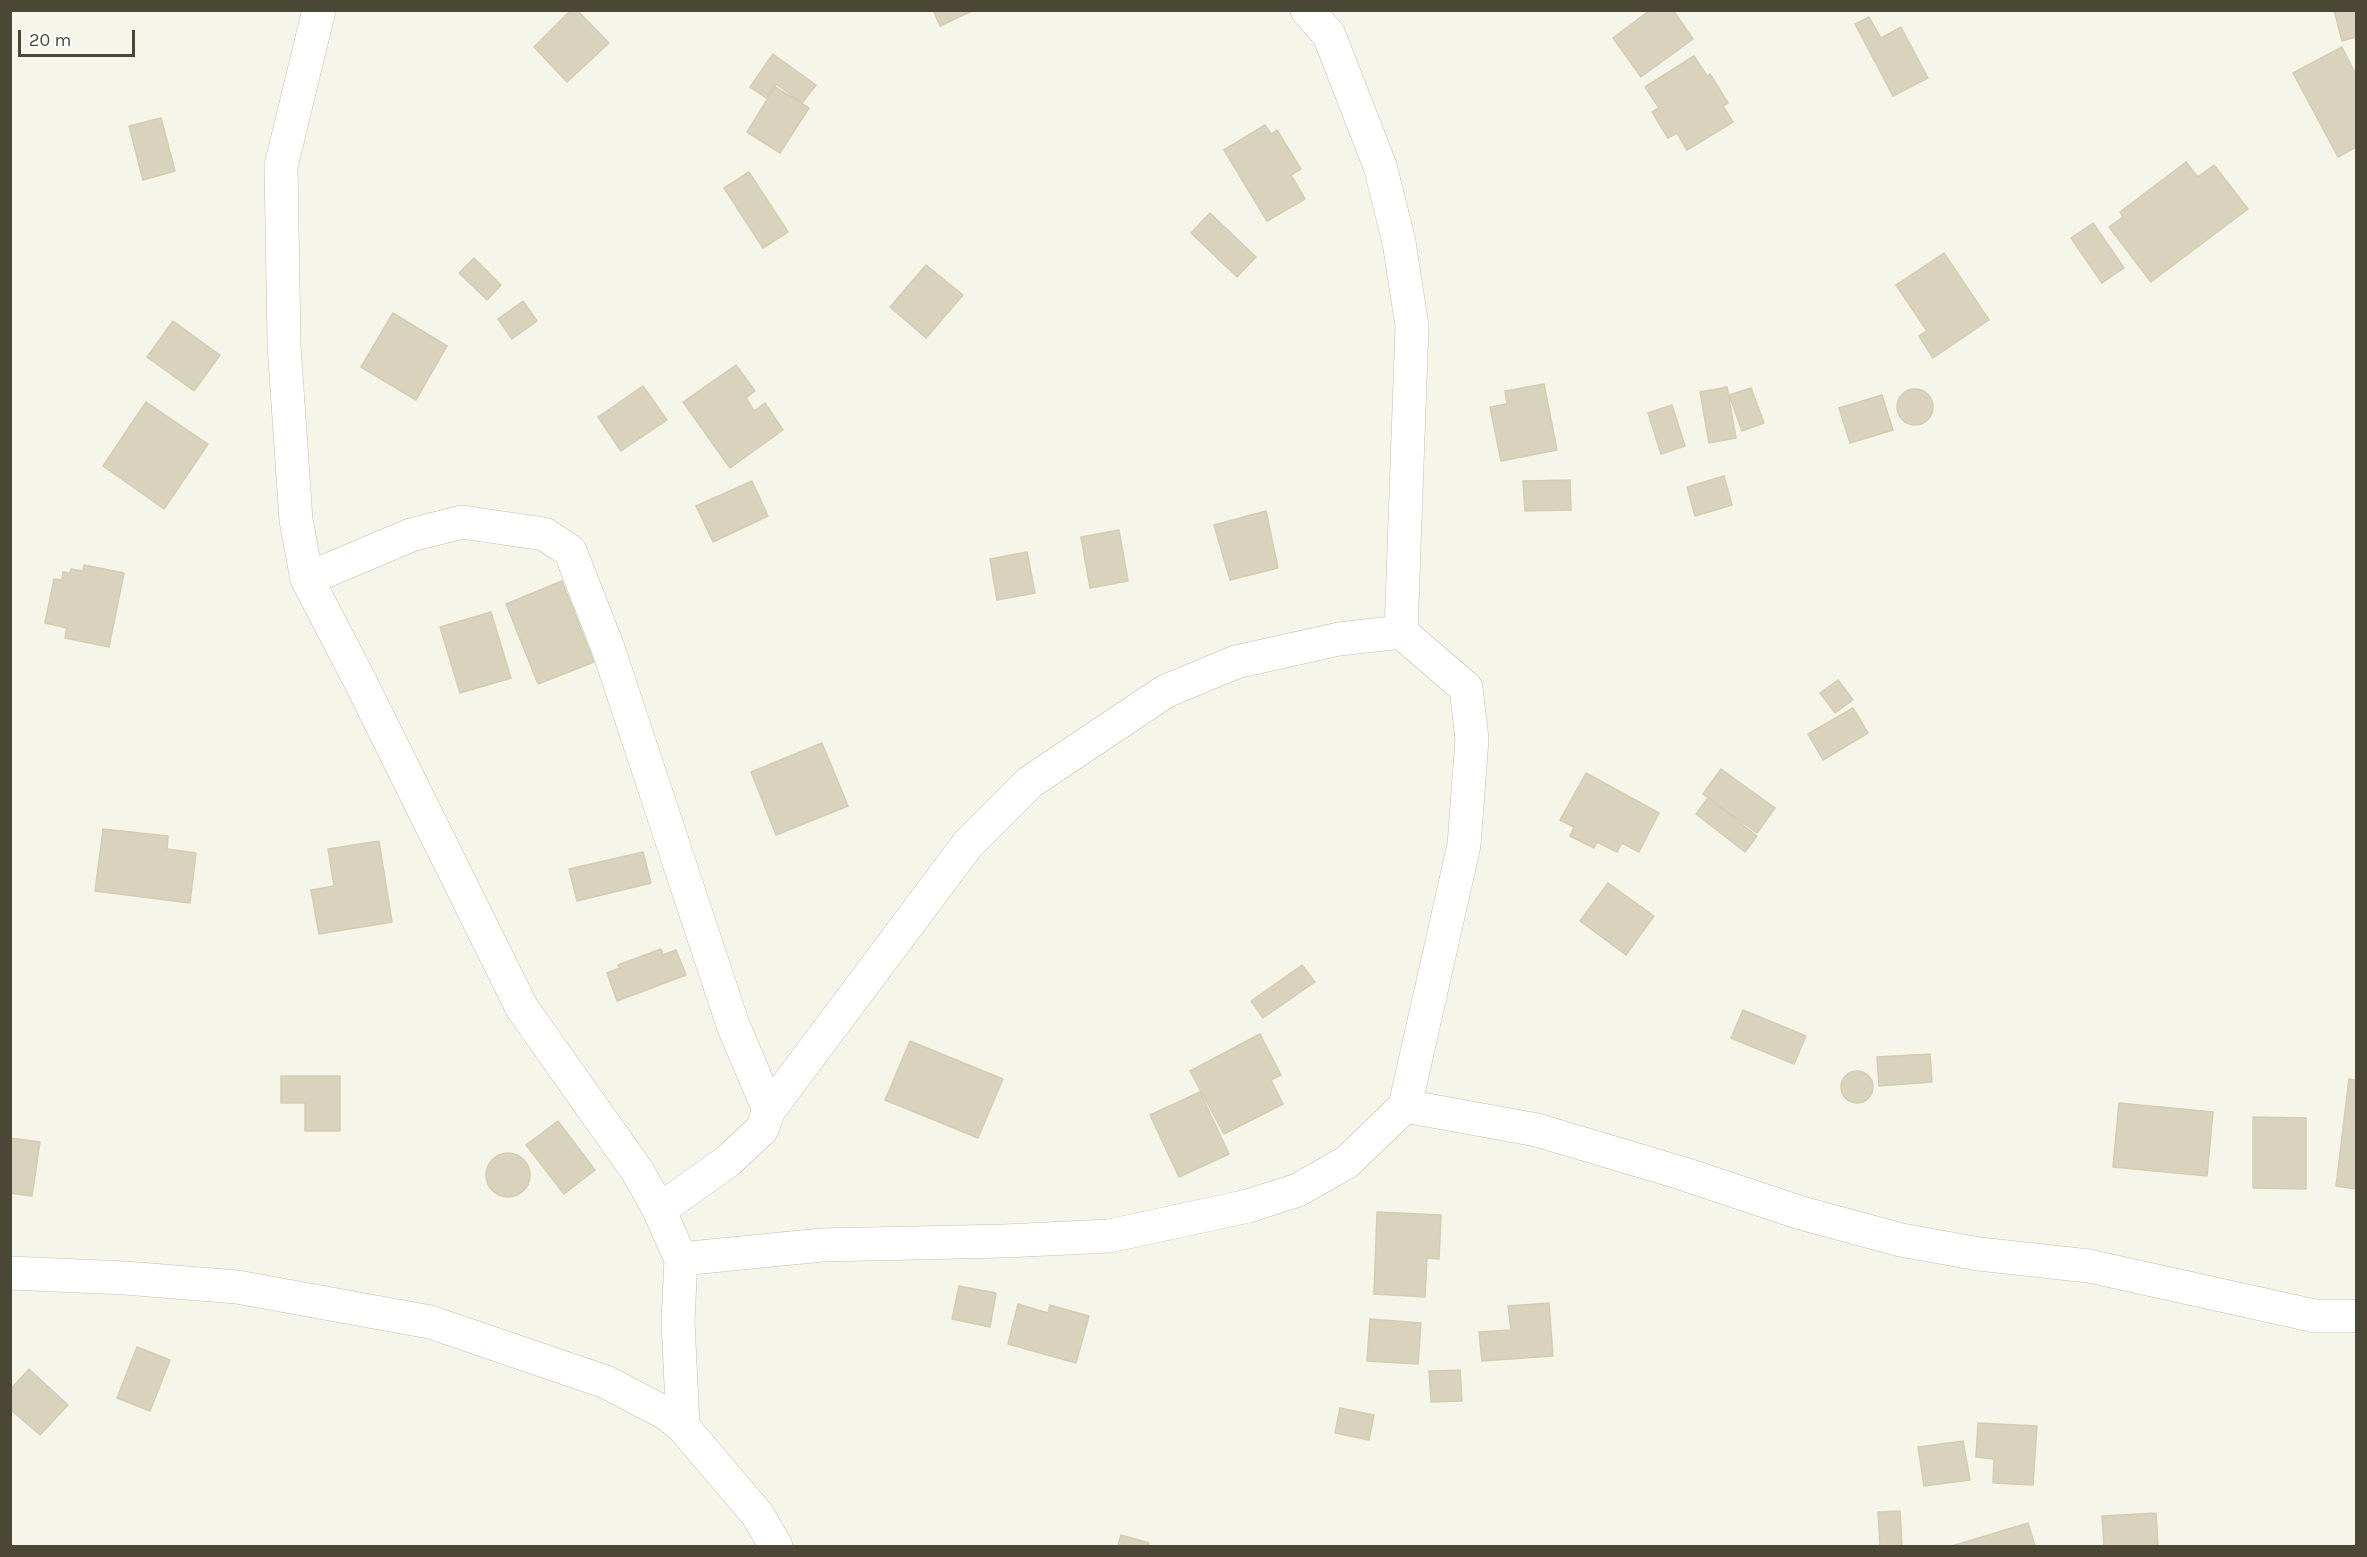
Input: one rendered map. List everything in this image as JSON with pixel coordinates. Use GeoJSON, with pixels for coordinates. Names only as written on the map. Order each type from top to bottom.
{"type":"FeatureCollection","features":[{"type":"Feature","properties":{"kind":"street"},"geometry":{"type":"LineString","coordinates":[[319,10],[281,166],[284,345],[296,520],[307,579],[522,1008],[638,1172],[659,1210],[681,1259],[678,1321],[683,1427]]}},
{"type":"Feature","properties":{"kind":"street"},"geometry":{"type":"LineString","coordinates":[[1307,10],[1329,35],[1376,155],[1399,242],[1412,326],[1401,632]]}},
{"type":"Feature","properties":{"kind":"street"},"geometry":{"type":"LineString","coordinates":[[307,579],[411,535],[462,522],[544,534],[570,551],[608,648],[733,1025],[770,1110]]}},
{"type":"Feature","properties":{"kind":"street"},"geometry":{"type":"LineString","coordinates":[[659,1210],[728,1161],[762,1129],[770,1110],[968,844],[1030,782],[1166,691],[1236,662],[1339,639],[1401,632],[1466,687],[1472,739],[1464,844],[1405,1106],[1347,1162],[1298,1190],[1248,1206],[1109,1236],[822,1245],[681,1259]]}},
{"type":"Feature","properties":{"kind":"street"},"geometry":{"type":"LineString","coordinates":[[1405,1106],[1537,1130],[1681,1173],[1801,1213],[1901,1240],[1979,1254],[2089,1266],[2316,1316],[2356,1316]]}},
{"type":"Feature","properties":{"kind":"street"},"geometry":{"type":"LineString","coordinates":[[10,1273],[125,1278],[237,1287],[430,1322],[606,1382],[667,1414],[683,1427],[757,1514],[776,1546]]}},
{"type":"Feature","properties":{"kind":"building"},"geometry":{"type":"Polygon","coordinates":[[[571,10],[577,10],[609,43],[567,82],[534,47],[571,10]]]}},
{"type":"Feature","properties":{"kind":"building"},"geometry":{"type":"Polygon","coordinates":[[[933,10],[972,10],[972,11],[940,26],[933,10]]]}},
{"type":"Feature","properties":{"kind":"building"},"geometry":{"type":"Polygon","coordinates":[[[1650,10],[1673,10],[1693,39],[1641,77],[1613,38],[1650,10]]]}},
{"type":"Feature","properties":{"kind":"building"},"geometry":{"type":"Polygon","coordinates":[[[2334,10],[2356,10],[2356,37],[2342,41],[2334,10]]]}},
{"type":"Feature","properties":{"kind":"building"},"geometry":{"type":"Polygon","coordinates":[[[1869,17],[1881,38],[1901,27],[1928,78],[1893,96],[1855,24],[1869,17]]]}},
{"type":"Feature","properties":{"kind":"building"},"geometry":{"type":"Polygon","coordinates":[[[2342,47],[2354,71],[2356,70],[2356,147],[2338,157],[2293,73],[2342,47]]]}},
{"type":"Feature","properties":{"kind":"building"},"geometry":{"type":"Polygon","coordinates":[[[773,54],[816,85],[802,103],[776,84],[766,98],[750,87],[773,54]]]}},
{"type":"Feature","properties":{"kind":"building"},"geometry":{"type":"Polygon","coordinates":[[[1694,56],[1707,76],[1710,74],[1728,103],[1723,106],[1733,122],[1687,150],[1677,133],[1668,138],[1652,112],[1659,108],[1645,87],[1694,56]]]}},
{"type":"Feature","properties":{"kind":"building"},"geometry":{"type":"Polygon","coordinates":[[[775,87],[809,108],[780,153],[747,132],[775,87]]]}},
{"type":"Feature","properties":{"kind":"building"},"geometry":{"type":"Polygon","coordinates":[[[161,118],[175,171],[143,180],[129,126],[161,118]]]}},
{"type":"Feature","properties":{"kind":"building"},"geometry":{"type":"Polygon","coordinates":[[[1265,125],[1271,134],[1277,130],[1301,169],[1291,175],[1305,199],[1267,221],[1224,150],[1265,125]]]}},
{"type":"Feature","properties":{"kind":"building"},"geometry":{"type":"Polygon","coordinates":[[[2186,162],[2198,177],[2214,165],[2248,209],[2151,282],[2109,227],[2123,217],[2120,212],[2186,162]]]}},
{"type":"Feature","properties":{"kind":"building"},"geometry":{"type":"Polygon","coordinates":[[[749,172],[788,232],[763,248],[724,188],[749,172]]]}},
{"type":"Feature","properties":{"kind":"building"},"geometry":{"type":"Polygon","coordinates":[[[1210,213],[1256,257],[1237,277],[1191,233],[1210,213]]]}},
{"type":"Feature","properties":{"kind":"building"},"geometry":{"type":"Polygon","coordinates":[[[2093,223],[2124,268],[2102,283],[2071,238],[2093,223]]]}},
{"type":"Feature","properties":{"kind":"building"},"geometry":{"type":"Polygon","coordinates":[[[1944,253],[1989,320],[1933,358],[1919,336],[1927,331],[1896,285],[1944,253]]]}},
{"type":"Feature","properties":{"kind":"building"},"geometry":{"type":"Polygon","coordinates":[[[474,258],[501,285],[487,300],[459,273],[474,258]]]}},
{"type":"Feature","properties":{"kind":"building"},"geometry":{"type":"Polygon","coordinates":[[[926,265],[963,295],[926,338],[890,307],[926,265]]]}},
{"type":"Feature","properties":{"kind":"building"},"geometry":{"type":"Polygon","coordinates":[[[523,301],[537,321],[512,339],[498,319],[523,301]]]}},
{"type":"Feature","properties":{"kind":"building"},"geometry":{"type":"Polygon","coordinates":[[[393,313],[447,346],[416,400],[361,367],[393,313]]]}},
{"type":"Feature","properties":{"kind":"building"},"geometry":{"type":"Polygon","coordinates":[[[173,321],[220,355],[194,391],[147,357],[173,321]]]}},
{"type":"Feature","properties":{"kind":"building"},"geometry":{"type":"Polygon","coordinates":[[[736,365],[755,391],[746,398],[754,411],[765,403],[783,430],[730,468],[683,402],[736,365]]]}},
{"type":"Feature","properties":{"kind":"building"},"geometry":{"type":"Polygon","coordinates":[[[1544,384],[1557,450],[1501,461],[1490,407],[1507,404],[1505,391],[1544,384]]]}},
{"type":"Feature","properties":{"kind":"building"},"geometry":{"type":"Polygon","coordinates":[[[643,386],[667,420],[621,451],[598,417],[643,386]]]}},
{"type":"Feature","properties":{"kind":"building"},"geometry":{"type":"Polygon","coordinates":[[[1727,387],[1736,438],[1709,443],[1700,392],[1727,387]]]}},
{"type":"Feature","properties":{"kind":"building"},"geometry":{"type":"Polygon","coordinates":[[[1751,388],[1764,423],[1742,431],[1729,395],[1751,388]]]}},
{"type":"Feature","properties":{"kind":"building"},"geometry":{"type":"Polygon","coordinates":[[[1915,389],[1928,394],[1933,407],[1928,420],[1915,425],[1902,420],[1897,407],[1902,394],[1915,389]]]}},
{"type":"Feature","properties":{"kind":"building"},"geometry":{"type":"Polygon","coordinates":[[[1882,395],[1893,430],[1850,443],[1839,408],[1882,395]]]}},
{"type":"Feature","properties":{"kind":"building"},"geometry":{"type":"Polygon","coordinates":[[[146,402],[208,444],[164,509],[103,466],[146,402]]]}},
{"type":"Feature","properties":{"kind":"building"},"geometry":{"type":"Polygon","coordinates":[[[1672,405],[1685,446],[1661,454],[1648,413],[1672,405]]]}},
{"type":"Feature","properties":{"kind":"building"},"geometry":{"type":"Polygon","coordinates":[[[1724,476],[1732,505],[1695,516],[1687,487],[1724,476]]]}},
{"type":"Feature","properties":{"kind":"building"},"geometry":{"type":"Polygon","coordinates":[[[1570,480],[1571,510],[1525,511],[1523,481],[1570,480]]]}},
{"type":"Feature","properties":{"kind":"building"},"geometry":{"type":"Polygon","coordinates":[[[752,481],[768,516],[713,542],[696,506],[752,481]]]}},
{"type":"Feature","properties":{"kind":"building"},"geometry":{"type":"Polygon","coordinates":[[[1266,511],[1278,568],[1230,580],[1214,525],[1266,511]]]}},
{"type":"Feature","properties":{"kind":"building"},"geometry":{"type":"Polygon","coordinates":[[[1119,530],[1128,581],[1090,588],[1081,537],[1119,530]]]}},
{"type":"Feature","properties":{"kind":"building"},"geometry":{"type":"Polygon","coordinates":[[[1027,552],[1035,593],[997,600],[990,559],[1027,552]]]}},
{"type":"Feature","properties":{"kind":"building"},"geometry":{"type":"Polygon","coordinates":[[[84,565],[124,573],[109,647],[65,638],[67,628],[45,623],[54,579],[62,580],[63,572],[70,573],[71,569],[83,571],[84,565]]]}},
{"type":"Feature","properties":{"kind":"building"},"geometry":{"type":"Polygon","coordinates":[[[562,581],[594,662],[538,684],[506,604],[562,581]]]}},
{"type":"Feature","properties":{"kind":"building"},"geometry":{"type":"Polygon","coordinates":[[[491,612],[511,678],[460,693],[440,627],[491,612]]]}},
{"type":"Feature","properties":{"kind":"building"},"geometry":{"type":"Polygon","coordinates":[[[1838,680],[1853,700],[1835,713],[1820,693],[1838,680]]]}},
{"type":"Feature","properties":{"kind":"building"},"geometry":{"type":"Polygon","coordinates":[[[1853,708],[1868,733],[1823,760],[1808,734],[1853,708]]]}},
{"type":"Feature","properties":{"kind":"building"},"geometry":{"type":"Polygon","coordinates":[[[822,743],[848,806],[776,835],[751,772],[822,743]]]}},
{"type":"Feature","properties":{"kind":"building"},"geometry":{"type":"Polygon","coordinates":[[[1721,769],[1775,808],[1757,833],[1703,794],[1721,769]]]}},
{"type":"Feature","properties":{"kind":"building"},"geometry":{"type":"Polygon","coordinates":[[[1586,773],[1659,813],[1639,852],[1622,843],[1617,852],[1597,842],[1594,848],[1570,836],[1574,827],[1560,820],[1586,773]]]}},
{"type":"Feature","properties":{"kind":"building"},"geometry":{"type":"Polygon","coordinates":[[[1708,798],[1757,836],[1745,852],[1696,814],[1708,798]]]}},
{"type":"Feature","properties":{"kind":"building"},"geometry":{"type":"Polygon","coordinates":[[[103,829],[168,836],[167,849],[196,853],[190,903],[95,891],[103,829]]]}},
{"type":"Feature","properties":{"kind":"building"},"geometry":{"type":"Polygon","coordinates":[[[379,841],[392,922],[319,934],[311,890],[334,886],[328,849],[379,841]]]}},
{"type":"Feature","properties":{"kind":"building"},"geometry":{"type":"Polygon","coordinates":[[[643,852],[651,883],[577,901],[569,869],[643,852]]]}},
{"type":"Feature","properties":{"kind":"building"},"geometry":{"type":"Polygon","coordinates":[[[1608,883],[1654,916],[1626,955],[1580,921],[1608,883]]]}},
{"type":"Feature","properties":{"kind":"building"},"geometry":{"type":"Polygon","coordinates":[[[661,949],[663,955],[676,950],[686,975],[617,1001],[607,973],[620,968],[618,965],[661,949]]]}},
{"type":"Feature","properties":{"kind":"building"},"geometry":{"type":"Polygon","coordinates":[[[1302,965],[1315,982],[1263,1018],[1251,1001],[1302,965]]]}},
{"type":"Feature","properties":{"kind":"building"},"geometry":{"type":"Polygon","coordinates":[[[1743,1010],[1806,1036],[1794,1064],[1731,1038],[1743,1010]]]}},
{"type":"Feature","properties":{"kind":"building"},"geometry":{"type":"Polygon","coordinates":[[[1260,1034],[1281,1075],[1271,1080],[1283,1104],[1224,1134],[1190,1071],[1260,1034]]]}},
{"type":"Feature","properties":{"kind":"building"},"geometry":{"type":"Polygon","coordinates":[[[910,1041],[1003,1079],[978,1138],[885,1100],[910,1041]]]}},
{"type":"Feature","properties":{"kind":"building"},"geometry":{"type":"Polygon","coordinates":[[[1930,1054],[1932,1082],[1879,1086],[1877,1057],[1930,1054]]]}},
{"type":"Feature","properties":{"kind":"building"},"geometry":{"type":"Polygon","coordinates":[[[1857,1071],[1868,1076],[1873,1087],[1868,1098],[1857,1103],[1846,1098],[1841,1087],[1846,1076],[1857,1071]]]}},
{"type":"Feature","properties":{"kind":"building"},"geometry":{"type":"Polygon","coordinates":[[[281,1076],[340,1076],[340,1131],[305,1131],[305,1103],[281,1103],[281,1076]]]}},
{"type":"Feature","properties":{"kind":"building"},"geometry":{"type":"Polygon","coordinates":[[[2349,1079],[2356,1080],[2356,1189],[2336,1186],[2349,1079]]]}},
{"type":"Feature","properties":{"kind":"building"},"geometry":{"type":"Polygon","coordinates":[[[1200,1092],[1229,1154],[1179,1177],[1150,1115],[1200,1092]]]}},
{"type":"Feature","properties":{"kind":"building"},"geometry":{"type":"Polygon","coordinates":[[[2119,1103],[2213,1112],[2207,1176],[2113,1167],[2119,1103]]]}},
{"type":"Feature","properties":{"kind":"building"},"geometry":{"type":"Polygon","coordinates":[[[2253,1117],[2306,1118],[2306,1189],[2253,1188],[2253,1117]]]}},
{"type":"Feature","properties":{"kind":"building"},"geometry":{"type":"Polygon","coordinates":[[[558,1121],[595,1170],[564,1194],[526,1145],[558,1121]]]}},
{"type":"Feature","properties":{"kind":"building"},"geometry":{"type":"Polygon","coordinates":[[[10,1138],[40,1142],[32,1196],[10,1193],[10,1138]]]}},
{"type":"Feature","properties":{"kind":"building"},"geometry":{"type":"Polygon","coordinates":[[[508,1153],[523,1160],[530,1175],[523,1190],[508,1197],[493,1190],[486,1175],[493,1160],[508,1153]]]}},
{"type":"Feature","properties":{"kind":"building"},"geometry":{"type":"Polygon","coordinates":[[[1377,1212],[1441,1215],[1439,1259],[1427,1258],[1425,1297],[1374,1294],[1377,1212]]]}},
{"type":"Feature","properties":{"kind":"building"},"geometry":{"type":"Polygon","coordinates":[[[959,1286],[996,1293],[990,1327],[952,1319],[959,1286]]]}},
{"type":"Feature","properties":{"kind":"building"},"geometry":{"type":"Polygon","coordinates":[[[1549,1303],[1553,1356],[1482,1361],[1479,1332],[1511,1330],[1508,1306],[1549,1303]]]}},
{"type":"Feature","properties":{"kind":"building"},"geometry":{"type":"Polygon","coordinates":[[[1018,1304],[1048,1313],[1050,1305],[1089,1316],[1076,1363],[1008,1344],[1018,1304]]]}},
{"type":"Feature","properties":{"kind":"building"},"geometry":{"type":"Polygon","coordinates":[[[1370,1319],[1421,1323],[1418,1364],[1367,1361],[1370,1319]]]}},
{"type":"Feature","properties":{"kind":"building"},"geometry":{"type":"Polygon","coordinates":[[[137,1347],[170,1360],[150,1411],[117,1398],[137,1347]]]}},
{"type":"Feature","properties":{"kind":"building"},"geometry":{"type":"Polygon","coordinates":[[[29,1369],[68,1405],[40,1435],[10,1409],[10,1390],[29,1369]]]}},
{"type":"Feature","properties":{"kind":"building"},"geometry":{"type":"Polygon","coordinates":[[[1460,1370],[1462,1401],[1431,1402],[1429,1371],[1460,1370]]]}},
{"type":"Feature","properties":{"kind":"building"},"geometry":{"type":"Polygon","coordinates":[[[1340,1408],[1374,1415],[1369,1440],[1335,1433],[1340,1408]]]}},
{"type":"Feature","properties":{"kind":"building"},"geometry":{"type":"Polygon","coordinates":[[[1978,1423],[2037,1426],[2033,1485],[1993,1483],[1994,1459],[1976,1457],[1978,1423]]]}},
{"type":"Feature","properties":{"kind":"building"},"geometry":{"type":"Polygon","coordinates":[[[1963,1441],[1970,1480],[1924,1486],[1918,1447],[1963,1441]]]}},
{"type":"Feature","properties":{"kind":"building"},"geometry":{"type":"Polygon","coordinates":[[[1900,1511],[1902,1546],[1880,1546],[1878,1512],[1900,1511]]]}},
{"type":"Feature","properties":{"kind":"building"},"geometry":{"type":"Polygon","coordinates":[[[2156,1513],[2158,1546],[2104,1546],[2102,1516],[2156,1513]]]}},
{"type":"Feature","properties":{"kind":"building"},"geometry":{"type":"Polygon","coordinates":[[[2028,1523],[2035,1546],[1952,1546],[2028,1523]]]}},
{"type":"Feature","properties":{"kind":"building"},"geometry":{"type":"Polygon","coordinates":[[[1121,1535],[1149,1543],[1148,1546],[1118,1546],[1121,1535]]]}}]}
